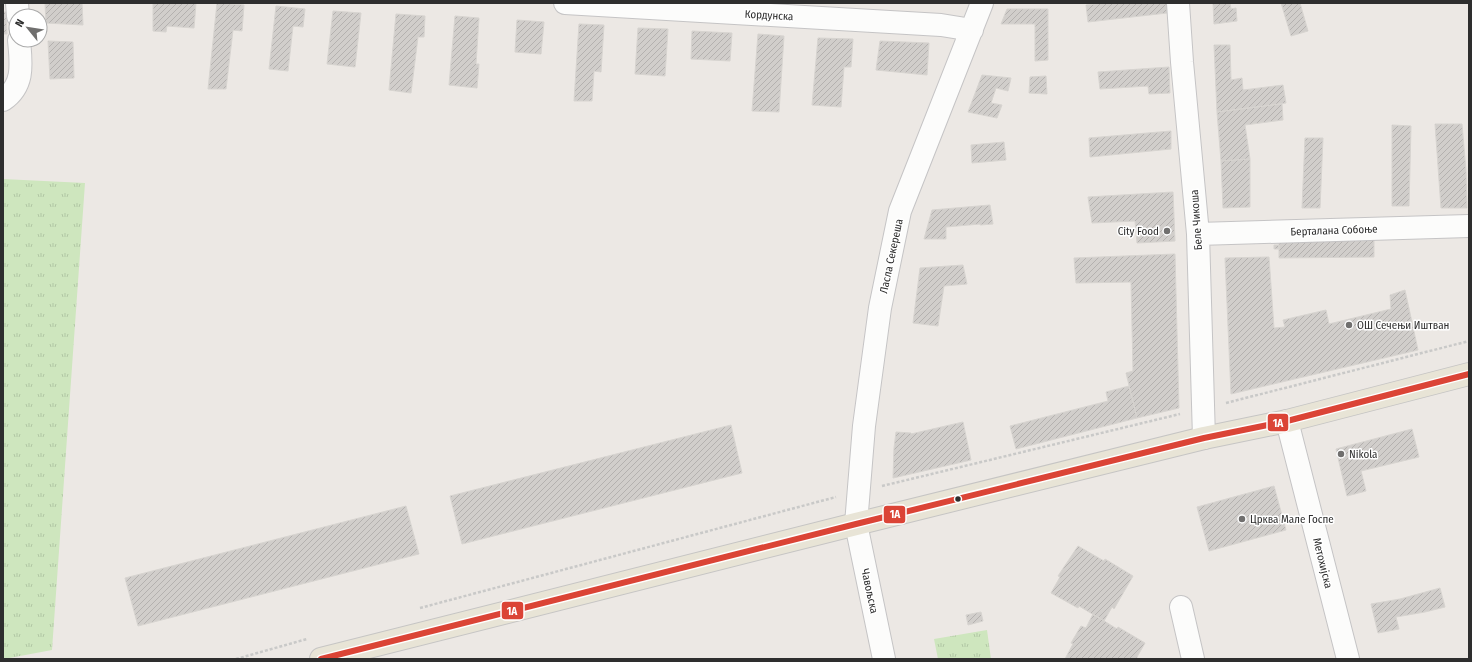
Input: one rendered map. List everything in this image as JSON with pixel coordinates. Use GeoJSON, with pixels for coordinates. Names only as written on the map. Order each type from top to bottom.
{"type":"FeatureCollection","features":[{"type":"Feature","properties":{"kind":"main road"},"geometry":{"type":"LineString","coordinates":[[321,659],[856,524],[1204,438],[1287,421],[1469,374]]}},
{"type":"Feature","properties":{"kind":"street","name":"Кордунска"},"geometry":{"type":"LineString","coordinates":[[566,3],[941,25],[972,30]]}},
{"type":"Feature","properties":{"kind":"street","name":"Ласла Секереша"},"geometry":{"type":"LineString","coordinates":[[856,524],[864,426],[880,308],[900,211],[982,3]]}},
{"type":"Feature","properties":{"kind":"street","name":"Беле Чикоша"},"geometry":{"type":"LineString","coordinates":[[1178,3],[1198,234],[1204,438]]}},
{"type":"Feature","properties":{"kind":"street"},"geometry":{"type":"LineString","coordinates":[[7,97],[17,85],[21,72],[20,48]]}},
{"type":"Feature","properties":{"kind":"street","name":"Берталана Собоње"},"geometry":{"type":"LineString","coordinates":[[1198,234],[1469,226]]}},
{"type":"Feature","properties":{"kind":"street","name":"Метохијска"},"geometry":{"type":"LineString","coordinates":[[1287,421],[1348,659]]}},
{"type":"Feature","properties":{"kind":"street","name":"Чавољска"},"geometry":{"type":"LineString","coordinates":[[856,524],[884,659]]}},
{"type":"Feature","properties":{"kind":"street"},"geometry":{"type":"LineString","coordinates":[[1181,608],[1193,659]]}},
{"type":"Feature","properties":{"kind":"path"},"geometry":{"type":"LineString","coordinates":[[417,609],[858,491],[1203,408],[1469,341]]}},
{"type":"Feature","properties":{"kind":"path"},"geometry":{"type":"LineString","coordinates":[[236,659],[312,638]]}},
{"type":"Feature","properties":{"kind":"green space"},"geometry":{"type":"Polygon","coordinates":[[[3,179],[85,183],[52,650],[4,659],[3,659],[3,179]]]}},
{"type":"Feature","properties":{"kind":"green space"},"geometry":{"type":"Polygon","coordinates":[[[987,630],[991,659],[938,659],[934,639],[987,630]]]}},
{"type":"Feature","properties":{"kind":"building"},"geometry":{"type":"Polygon","coordinates":[[[45,3],[82,3],[83,25],[48,23],[48,8],[45,8],[45,3]]]}},
{"type":"Feature","properties":{"kind":"building"},"geometry":{"type":"Polygon","coordinates":[[[153,3],[196,3],[194,28],[167,26],[166,32],[153,31],[153,3]]]}},
{"type":"Feature","properties":{"kind":"building"},"geometry":{"type":"Polygon","coordinates":[[[217,3],[244,5],[242,31],[233,30],[226,89],[208,89],[217,3]]]}},
{"type":"Feature","properties":{"kind":"building"},"geometry":{"type":"Polygon","coordinates":[[[1104,3],[1166,3],[1167,13],[1088,22],[1086,5],[1104,3]]]}},
{"type":"Feature","properties":{"kind":"building"},"geometry":{"type":"Polygon","coordinates":[[[1213,3],[1230,3],[1231,9],[1236,8],[1237,21],[1214,24],[1213,3]]]}},
{"type":"Feature","properties":{"kind":"building"},"geometry":{"type":"Polygon","coordinates":[[[1281,3],[1300,3],[1308,31],[1291,36],[1281,3]]]}},
{"type":"Feature","properties":{"kind":"building"},"geometry":{"type":"Polygon","coordinates":[[[276,6],[305,9],[303,27],[293,26],[288,71],[269,69],[276,6]]]}},
{"type":"Feature","properties":{"kind":"building"},"geometry":{"type":"Polygon","coordinates":[[[1007,9],[1048,9],[1048,60],[1035,61],[1035,24],[1001,24],[1007,9]]]}},
{"type":"Feature","properties":{"kind":"building"},"geometry":{"type":"Polygon","coordinates":[[[333,11],[361,13],[355,67],[327,64],[333,11]]]}},
{"type":"Feature","properties":{"kind":"building"},"geometry":{"type":"Polygon","coordinates":[[[3,12],[6,12],[7,34],[3,34],[3,12]]]}},
{"type":"Feature","properties":{"kind":"building"},"geometry":{"type":"Polygon","coordinates":[[[396,14],[425,16],[424,37],[418,37],[411,93],[389,90],[396,14]]]}},
{"type":"Feature","properties":{"kind":"building"},"geometry":{"type":"Polygon","coordinates":[[[455,16],[479,18],[476,64],[479,64],[477,88],[449,85],[455,16]]]}},
{"type":"Feature","properties":{"kind":"building"},"geometry":{"type":"Polygon","coordinates":[[[517,20],[544,22],[541,54],[515,52],[517,20]]]}},
{"type":"Feature","properties":{"kind":"building"},"geometry":{"type":"Polygon","coordinates":[[[579,24],[604,25],[601,72],[594,71],[592,101],[574,101],[579,24]]]}},
{"type":"Feature","properties":{"kind":"building"},"geometry":{"type":"Polygon","coordinates":[[[638,28],[668,29],[665,76],[635,74],[638,28]]]}},
{"type":"Feature","properties":{"kind":"building"},"geometry":{"type":"Polygon","coordinates":[[[692,31],[732,33],[730,61],[691,59],[692,31]]]}},
{"type":"Feature","properties":{"kind":"building"},"geometry":{"type":"Polygon","coordinates":[[[758,34],[784,36],[779,112],[752,111],[758,34]]]}},
{"type":"Feature","properties":{"kind":"building"},"geometry":{"type":"Polygon","coordinates":[[[818,38],[853,39],[851,67],[844,67],[841,107],[812,105],[818,38]]]}},
{"type":"Feature","properties":{"kind":"building"},"geometry":{"type":"Polygon","coordinates":[[[48,41],[73,42],[74,78],[50,79],[48,41]]]}},
{"type":"Feature","properties":{"kind":"building"},"geometry":{"type":"Polygon","coordinates":[[[880,41],[929,43],[927,75],[876,70],[880,41]]]}},
{"type":"Feature","properties":{"kind":"building"},"geometry":{"type":"Polygon","coordinates":[[[1214,45],[1230,45],[1231,80],[1242,78],[1243,90],[1283,85],[1286,103],[1217,112],[1214,45]]]}},
{"type":"Feature","properties":{"kind":"building"},"geometry":{"type":"Polygon","coordinates":[[[1169,67],[1170,93],[1149,94],[1148,86],[1100,89],[1098,72],[1169,67]]]}},
{"type":"Feature","properties":{"kind":"building"},"geometry":{"type":"Polygon","coordinates":[[[982,75],[1011,78],[1008,91],[996,88],[991,103],[1002,105],[997,118],[968,112],[982,75]]]}},
{"type":"Feature","properties":{"kind":"building"},"geometry":{"type":"Polygon","coordinates":[[[1046,76],[1047,94],[1029,93],[1030,77],[1046,76]]]}},
{"type":"Feature","properties":{"kind":"building"},"geometry":{"type":"Polygon","coordinates":[[[1282,104],[1283,120],[1245,125],[1250,159],[1221,161],[1217,112],[1282,104]]]}},
{"type":"Feature","properties":{"kind":"building"},"geometry":{"type":"Polygon","coordinates":[[[1435,124],[1462,124],[1466,171],[1467,208],[1441,208],[1435,124]]]}},
{"type":"Feature","properties":{"kind":"building"},"geometry":{"type":"Polygon","coordinates":[[[1392,125],[1411,126],[1409,206],[1392,206],[1392,125]]]}},
{"type":"Feature","properties":{"kind":"building"},"geometry":{"type":"Polygon","coordinates":[[[1171,131],[1171,149],[1090,157],[1089,138],[1171,131]]]}},
{"type":"Feature","properties":{"kind":"building"},"geometry":{"type":"Polygon","coordinates":[[[1305,138],[1323,138],[1320,208],[1302,208],[1305,138]]]}},
{"type":"Feature","properties":{"kind":"building"},"geometry":{"type":"Polygon","coordinates":[[[1004,142],[1006,160],[972,163],[971,145],[1004,142]]]}},
{"type":"Feature","properties":{"kind":"building"},"geometry":{"type":"Polygon","coordinates":[[[1250,159],[1250,207],[1223,208],[1221,161],[1250,159]]]}},
{"type":"Feature","properties":{"kind":"building"},"geometry":{"type":"Polygon","coordinates":[[[1173,192],[1175,241],[1137,243],[1135,221],[1092,223],[1088,197],[1173,192]]]}},
{"type":"Feature","properties":{"kind":"building"},"geometry":{"type":"Polygon","coordinates":[[[990,205],[993,224],[946,227],[946,239],[924,239],[932,210],[990,205]]]}},
{"type":"Feature","properties":{"kind":"building"},"geometry":{"type":"Polygon","coordinates":[[[1374,240],[1374,257],[1279,258],[1279,241],[1374,240]]]}},
{"type":"Feature","properties":{"kind":"building"},"geometry":{"type":"Polygon","coordinates":[[[1274,245],[1279,245],[1279,249],[1274,249],[1274,245]]]}},
{"type":"Feature","properties":{"kind":"building"},"geometry":{"type":"Polygon","coordinates":[[[1175,254],[1179,408],[1137,418],[1126,373],[1133,371],[1131,282],[1076,283],[1074,258],[1175,254]]]}},
{"type":"Feature","properties":{"kind":"building","name":"ОШ Сечењи Иштван"},"geometry":{"type":"Polygon","coordinates":[[[1269,257],[1274,328],[1285,327],[1283,320],[1326,310],[1329,324],[1391,309],[1390,295],[1405,290],[1418,350],[1231,394],[1225,258],[1269,257]]]}},
{"type":"Feature","properties":{"kind":"building"},"geometry":{"type":"Polygon","coordinates":[[[963,265],[967,284],[944,286],[938,326],[913,323],[920,268],[963,265]]]}},
{"type":"Feature","properties":{"kind":"building"},"geometry":{"type":"Polygon","coordinates":[[[1129,386],[1137,418],[1016,449],[1010,426],[1108,401],[1106,392],[1129,386]]]}},
{"type":"Feature","properties":{"kind":"building"},"geometry":{"type":"Polygon","coordinates":[[[963,422],[971,460],[893,478],[896,432],[911,434],[963,422]]]}},
{"type":"Feature","properties":{"kind":"building"},"geometry":{"type":"Polygon","coordinates":[[[731,425],[742,473],[462,544],[450,496],[731,425]]]}},
{"type":"Feature","properties":{"kind":"building"},"geometry":{"type":"Polygon","coordinates":[[[1412,429],[1419,457],[1361,471],[1366,491],[1347,496],[1336,449],[1412,429]]]}},
{"type":"Feature","properties":{"kind":"building","name":"Црква Мале Госпе"},"geometry":{"type":"Polygon","coordinates":[[[1274,486],[1286,530],[1209,551],[1197,507],[1274,486]]]}},
{"type":"Feature","properties":{"kind":"building"},"geometry":{"type":"Polygon","coordinates":[[[406,506],[419,554],[138,626],[125,578],[406,506]]]}},
{"type":"Feature","properties":{"kind":"building"},"geometry":{"type":"Polygon","coordinates":[[[1078,546],[1104,561],[1105,559],[1133,576],[1114,609],[1112,607],[1104,621],[1079,606],[1078,608],[1051,593],[1060,577],[1058,576],[1078,546]]]}},
{"type":"Feature","properties":{"kind":"building"},"geometry":{"type":"Polygon","coordinates":[[[1440,588],[1445,607],[1396,617],[1399,629],[1378,633],[1371,604],[1400,599],[1440,588]]]}},
{"type":"Feature","properties":{"kind":"building"},"geometry":{"type":"Polygon","coordinates":[[[981,612],[983,621],[968,625],[966,615],[981,612]]]}},
{"type":"Feature","properties":{"kind":"building"},"geometry":{"type":"Polygon","coordinates":[[[1093,614],[1117,629],[1118,627],[1145,643],[1137,659],[1065,659],[1073,644],[1071,643],[1081,626],[1086,628],[1093,614]]]}},
{"type":"Feature","properties":{"kind":"transit line","name":"1A"},"geometry":{"type":"LineString","coordinates":[[321,659],[856,524],[1204,438],[1287,421],[1469,374]]}},
{"type":"Feature","properties":{"kind":"place","name":"City Food"},"geometry":{"type":"Point","coordinates":[1167,231]}},
{"type":"Feature","properties":{"kind":"place","name":"ОШ Сечењи Иштван"},"geometry":{"type":"Point","coordinates":[1349,325]}},
{"type":"Feature","properties":{"kind":"place","name":"Nikola"},"geometry":{"type":"Point","coordinates":[1341,454]}},
{"type":"Feature","properties":{"kind":"place","name":"Црква Мале Госпе"},"geometry":{"type":"Point","coordinates":[1242,519]}}]}
